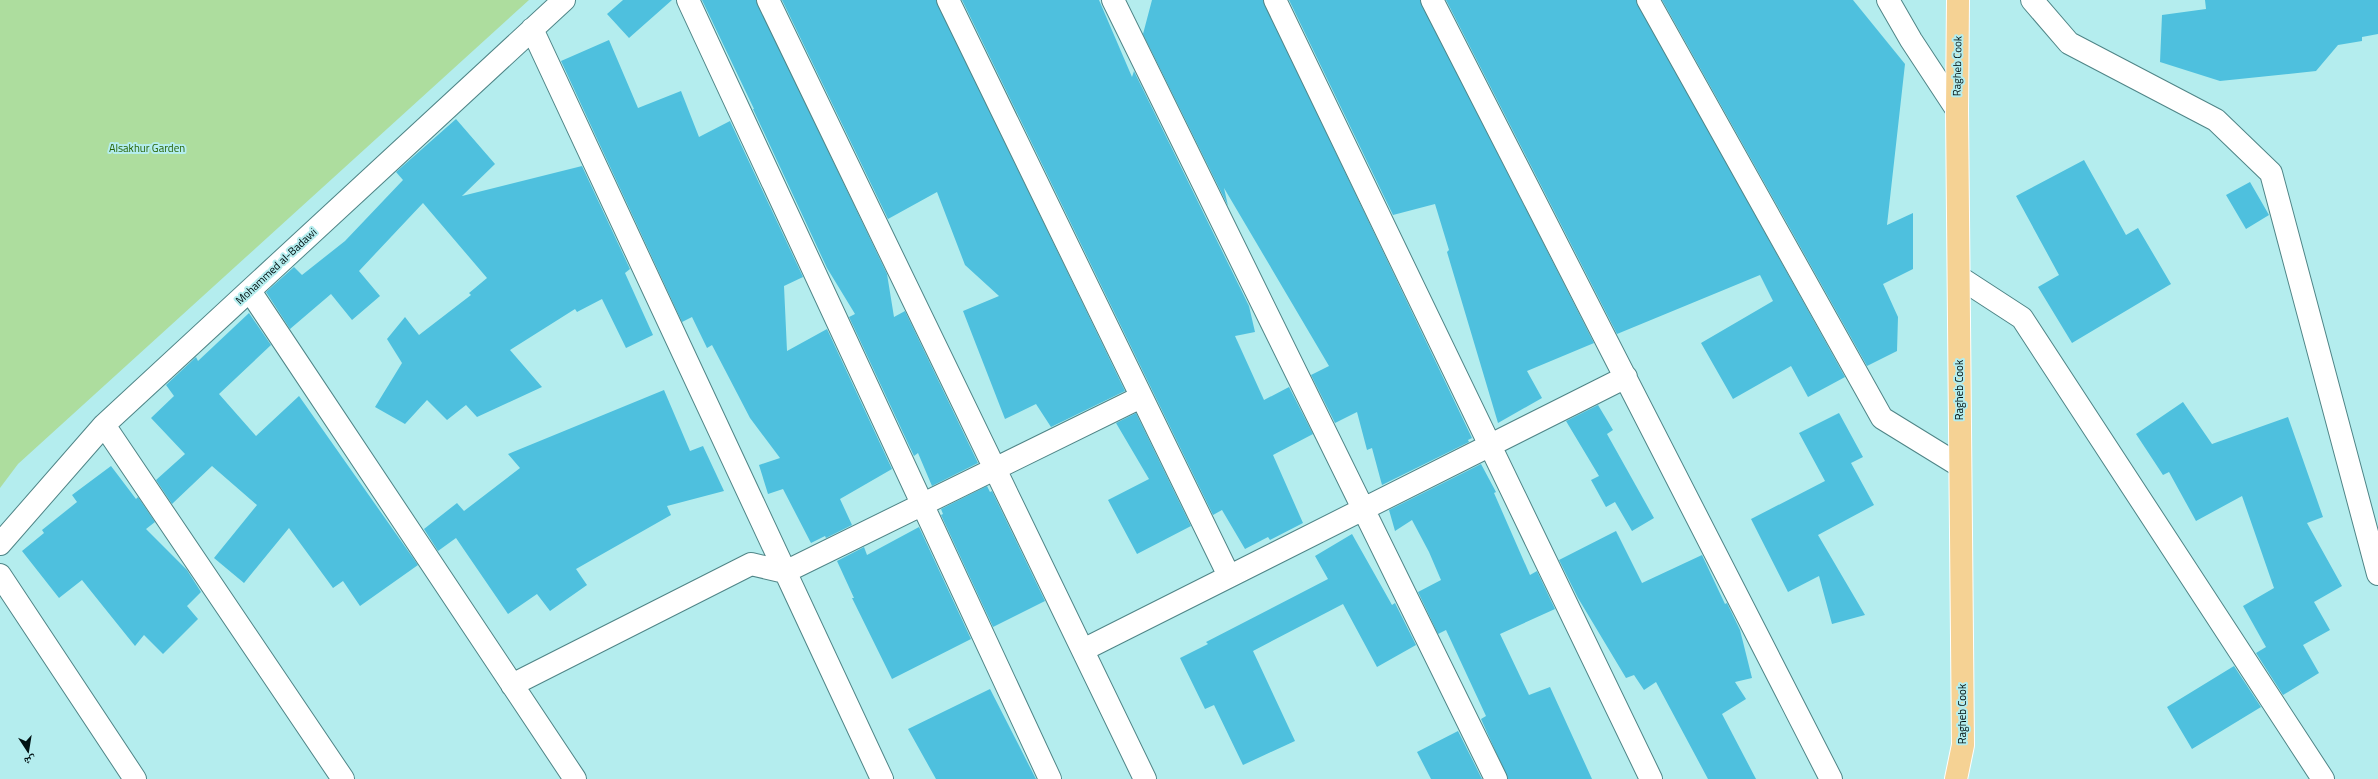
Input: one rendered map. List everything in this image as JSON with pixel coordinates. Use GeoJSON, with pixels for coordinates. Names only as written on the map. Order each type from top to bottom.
{"type":"FeatureCollection","features":[{"type":"Feature","properties":{"kind":"main road","name":"Ragheb Cook"},"geometry":{"type":"LineString","coordinates":[[1956,779],[1963,745],[1958,277],[1958,0]]}},
{"type":"Feature","properties":{"kind":"street","name":"Mohammed al-Badawi"},"geometry":{"type":"LineString","coordinates":[[0,544],[104,425],[564,0]]}},
{"type":"Feature","properties":{"kind":"street"},"geometry":{"type":"LineString","coordinates":[[688,0],[921,506],[1050,779]]}},
{"type":"Feature","properties":{"kind":"street"},"geometry":{"type":"LineString","coordinates":[[768,0],[1145,779]]}},
{"type":"Feature","properties":{"kind":"street"},"geometry":{"type":"LineString","coordinates":[[948,0],[1229,576]]}},
{"type":"Feature","properties":{"kind":"street"},"geometry":{"type":"LineString","coordinates":[[1113,0],[1496,779]]}},
{"type":"Feature","properties":{"kind":"street"},"geometry":{"type":"LineString","coordinates":[[1274,0],[1651,779]]}},
{"type":"Feature","properties":{"kind":"street"},"geometry":{"type":"LineString","coordinates":[[1432,0],[1831,779]]}},
{"type":"Feature","properties":{"kind":"street"},"geometry":{"type":"LineString","coordinates":[[1648,0],[1882,418],[1960,466]]}},
{"type":"Feature","properties":{"kind":"street"},"geometry":{"type":"LineString","coordinates":[[1888,0],[1911,40],[1957,110]]}},
{"type":"Feature","properties":{"kind":"street"},"geometry":{"type":"LineString","coordinates":[[2032,0],[2069,43],[2216,120],[2272,173],[2378,574]]}},
{"type":"Feature","properties":{"kind":"street"},"geometry":{"type":"LineString","coordinates":[[532,29],[882,779]]}},
{"type":"Feature","properties":{"kind":"street"},"geometry":{"type":"LineString","coordinates":[[1958,277],[2022,318],[2323,779]]}},
{"type":"Feature","properties":{"kind":"street"},"geometry":{"type":"LineString","coordinates":[[250,291],[574,779]]}},
{"type":"Feature","properties":{"kind":"street"},"geometry":{"type":"LineString","coordinates":[[1083,650],[1626,377]]}},
{"type":"Feature","properties":{"kind":"street"},"geometry":{"type":"LineString","coordinates":[[512,685],[751,564],[785,572],[1141,397]]}},
{"type":"Feature","properties":{"kind":"street"},"geometry":{"type":"LineString","coordinates":[[104,425],[343,779]]}},
{"type":"Feature","properties":{"kind":"street"},"geometry":{"type":"LineString","coordinates":[[0,575],[135,779]]}},
{"type":"Feature","properties":{"kind":"green space","name":"Alsakhur Garden"},"geometry":{"type":"Polygon","coordinates":[[[0,0],[529,0],[18,464],[0,488],[0,0]]]}},
{"type":"Feature","properties":{"kind":"building"},"geometry":{"type":"Polygon","coordinates":[[[623,0],[672,0],[629,38],[607,14],[623,0]]]}},
{"type":"Feature","properties":{"kind":"building"},"geometry":{"type":"Polygon","coordinates":[[[702,0],[756,0],[887,274],[894,317],[905,311],[978,463],[932,486],[918,453],[914,456],[849,317],[855,314],[827,268],[702,0]]]}},
{"type":"Feature","properties":{"kind":"building"},"geometry":{"type":"Polygon","coordinates":[[[782,0],[936,0],[1125,391],[1051,427],[1036,404],[1005,419],[963,311],[999,296],[965,265],[937,192],[888,219],[782,0]]]}},
{"type":"Feature","properties":{"kind":"building"},"geometry":{"type":"Polygon","coordinates":[[[962,0],[1099,0],[1132,77],[1134,71],[1249,306],[1255,332],[1235,336],[1264,400],[1289,387],[1313,434],[1273,455],[1303,523],[1270,540],[1268,537],[1245,549],[1222,510],[1213,515],[962,0]]]}},
{"type":"Feature","properties":{"kind":"building"},"geometry":{"type":"Polygon","coordinates":[[[1152,0],[1263,0],[1472,438],[1468,440],[1469,442],[1382,485],[1372,448],[1367,450],[1357,412],[1335,423],[1311,375],[1329,366],[1224,188],[1228,206],[1143,34],[1152,0]]]}},
{"type":"Feature","properties":{"kind":"building"},"geometry":{"type":"Polygon","coordinates":[[[1289,0],[1420,0],[1594,343],[1527,371],[1542,398],[1498,423],[1447,252],[1449,250],[1435,204],[1393,215],[1289,0]]]}},
{"type":"Feature","properties":{"kind":"building"},"geometry":{"type":"Polygon","coordinates":[[[1446,0],[1636,0],[1845,377],[1808,397],[1791,366],[1733,399],[1701,343],[1773,301],[1760,275],[1617,334],[1446,0]]]}},
{"type":"Feature","properties":{"kind":"building"},"geometry":{"type":"Polygon","coordinates":[[[1662,0],[1853,0],[1905,64],[1887,225],[1913,213],[1913,269],[1883,284],[1898,317],[1897,351],[1867,366],[1662,0]]]}},
{"type":"Feature","properties":{"kind":"building"},"geometry":{"type":"Polygon","coordinates":[[[2205,0],[2378,0],[2378,34],[2362,37],[2362,41],[2338,45],[2316,71],[2220,81],[2160,62],[2162,15],[2206,9],[2205,0]]]}},
{"type":"Feature","properties":{"kind":"building"},"geometry":{"type":"Polygon","coordinates":[[[609,40],[638,108],[681,91],[699,137],[730,121],[803,277],[784,286],[787,351],[827,329],[892,469],[840,499],[852,525],[826,538],[825,536],[811,543],[783,489],[768,494],[759,465],[780,458],[750,418],[712,345],[707,348],[692,317],[682,322],[561,61],[609,40]]]}},
{"type":"Feature","properties":{"kind":"building"},"geometry":{"type":"Polygon","coordinates":[[[456,119],[495,164],[462,196],[582,166],[630,269],[625,273],[653,335],[626,348],[602,299],[577,312],[575,309],[510,350],[542,387],[477,417],[466,405],[447,420],[427,400],[405,424],[375,407],[402,363],[387,339],[405,317],[419,335],[471,295],[469,293],[487,278],[423,203],[359,271],[380,296],[352,320],[331,294],[290,329],[266,292],[294,267],[302,275],[345,241],[403,180],[396,172],[456,119]]]}},
{"type":"Feature","properties":{"kind":"building"},"geometry":{"type":"Polygon","coordinates":[[[2084,160],[2126,235],[2138,228],[2171,284],[2072,343],[2038,287],[2059,275],[2016,196],[2084,160]]]}},
{"type":"Feature","properties":{"kind":"building"},"geometry":{"type":"Polygon","coordinates":[[[2250,182],[2269,215],[2246,229],[2226,195],[2250,182]]]}},
{"type":"Feature","properties":{"kind":"building"},"geometry":{"type":"Polygon","coordinates":[[[249,313],[271,345],[219,394],[256,436],[299,396],[418,565],[360,606],[343,581],[333,588],[289,528],[244,583],[214,558],[257,505],[212,466],[172,504],[156,480],[185,454],[151,418],[174,396],[166,385],[196,357],[198,361],[249,313]]]}},
{"type":"Feature","properties":{"kind":"building"},"geometry":{"type":"Polygon","coordinates":[[[664,390],[690,451],[703,446],[724,491],[667,506],[671,515],[576,569],[587,585],[550,611],[537,594],[508,614],[456,538],[438,551],[424,529],[457,503],[464,511],[520,468],[508,454],[664,390]]]}},
{"type":"Feature","properties":{"kind":"building"},"geometry":{"type":"Polygon","coordinates":[[[2183,402],[2212,444],[2288,417],[2323,517],[2307,523],[2342,586],[2314,602],[2330,630],[2303,645],[2319,673],[2283,695],[2256,653],[2266,647],[2243,606],[2274,588],[2242,496],[2196,521],[2169,472],[2163,475],[2136,434],[2183,402]]]}},
{"type":"Feature","properties":{"kind":"building"},"geometry":{"type":"Polygon","coordinates":[[[1598,405],[1613,430],[1607,434],[1654,518],[1632,531],[1615,502],[1606,507],[1591,480],[1599,476],[1566,421],[1598,405]]]}},
{"type":"Feature","properties":{"kind":"building"},"geometry":{"type":"Polygon","coordinates":[[[1136,413],[1191,526],[1137,554],[1108,500],[1149,479],[1116,423],[1136,413]]]}},
{"type":"Feature","properties":{"kind":"building"},"geometry":{"type":"Polygon","coordinates":[[[1839,413],[1863,457],[1851,463],[1874,505],[1818,535],[1865,615],[1832,624],[1819,576],[1788,592],[1751,519],[1825,481],[1799,433],[1839,413]]]}},
{"type":"Feature","properties":{"kind":"building"},"geometry":{"type":"Polygon","coordinates":[[[1481,464],[1496,492],[1494,493],[1530,575],[1537,571],[1555,609],[1500,634],[1529,695],[1550,687],[1592,779],[1508,779],[1481,719],[1486,716],[1446,630],[1438,634],[1418,592],[1441,580],[1429,552],[1412,520],[1395,531],[1389,510],[1481,464]]]}},
{"type":"Feature","properties":{"kind":"building"},"geometry":{"type":"Polygon","coordinates":[[[111,466],[136,499],[138,497],[155,522],[146,529],[187,570],[201,592],[187,606],[198,619],[163,654],[144,635],[135,646],[82,580],[59,598],[22,551],[44,533],[42,530],[77,502],[72,495],[111,466]]]}},
{"type":"Feature","properties":{"kind":"building"},"geometry":{"type":"Polygon","coordinates":[[[987,486],[990,492],[992,491],[1045,601],[993,627],[941,515],[943,514],[941,509],[987,486]]]}},
{"type":"Feature","properties":{"kind":"building"},"geometry":{"type":"Polygon","coordinates":[[[919,527],[971,639],[892,679],[852,598],[854,598],[837,561],[864,547],[867,555],[919,527]]]}},
{"type":"Feature","properties":{"kind":"building"},"geometry":{"type":"Polygon","coordinates":[[[1616,531],[1642,583],[1702,555],[1725,604],[1727,603],[1740,630],[1752,678],[1735,682],[1746,699],[1722,714],[1756,779],[1708,779],[1656,682],[1644,690],[1634,675],[1626,678],[1578,598],[1559,560],[1616,531]]]}},
{"type":"Feature","properties":{"kind":"building"},"geometry":{"type":"Polygon","coordinates":[[[1352,534],[1392,605],[1395,603],[1416,645],[1377,667],[1343,604],[1253,651],[1295,741],[1243,765],[1214,705],[1205,709],[1180,658],[1208,644],[1206,642],[1328,579],[1315,556],[1352,534]]]}},
{"type":"Feature","properties":{"kind":"building"},"geometry":{"type":"Polygon","coordinates":[[[2234,666],[2261,707],[2192,749],[2167,707],[2234,666]]]}},
{"type":"Feature","properties":{"kind":"building"},"geometry":{"type":"Polygon","coordinates":[[[990,689],[1036,779],[936,779],[908,729],[990,689]]]}},
{"type":"Feature","properties":{"kind":"building"},"geometry":{"type":"Polygon","coordinates":[[[1458,731],[1482,779],[1431,779],[1417,752],[1458,731]]]}}]}
